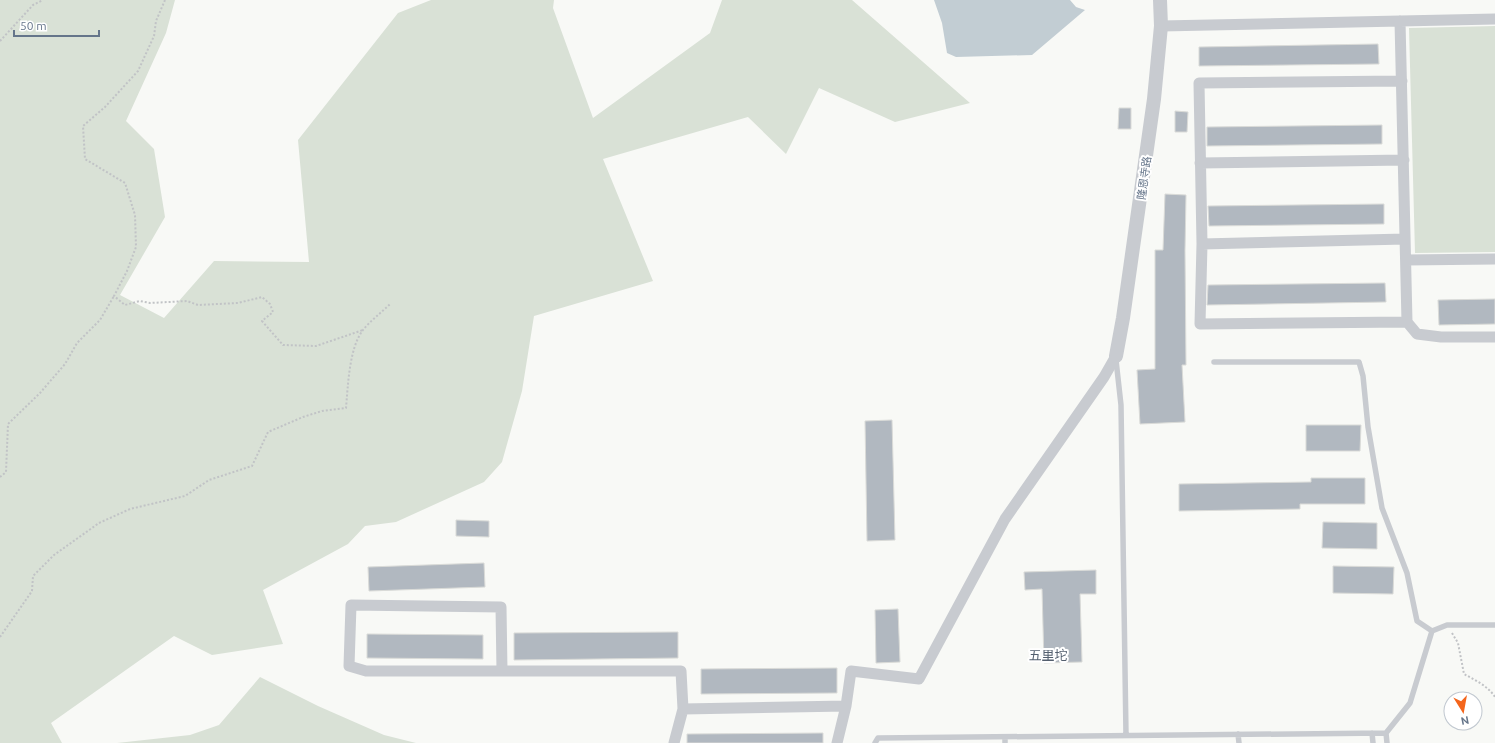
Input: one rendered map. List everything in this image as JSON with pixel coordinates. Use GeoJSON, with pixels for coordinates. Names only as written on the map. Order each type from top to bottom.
{"type":"FeatureCollection","features":[{"type":"Feature","properties":{"kind":"street","name":"隆恩寺路"},"geometry":{"type":"LineString","coordinates":[[1116,356],[1145,171],[1154,99],[1161,26],[1160,0]]}},
{"type":"Feature","properties":{"kind":"street"},"geometry":{"type":"LineString","coordinates":[[1161,26],[1495,19]]}},
{"type":"Feature","properties":{"kind":"street"},"geometry":{"type":"LineString","coordinates":[[1400,21],[1407,322],[1416,334],[1441,337],[1495,337]]}},
{"type":"Feature","properties":{"kind":"street"},"geometry":{"type":"LineString","coordinates":[[1402,81],[1199,83],[1202,244],[1200,324],[1407,322]]}},
{"type":"Feature","properties":{"kind":"street"},"geometry":{"type":"LineString","coordinates":[[1200,162],[1404,160]]}},
{"type":"Feature","properties":{"kind":"street"},"geometry":{"type":"LineString","coordinates":[[1202,244],[1405,239]]}},
{"type":"Feature","properties":{"kind":"street"},"geometry":{"type":"LineString","coordinates":[[1406,260],[1495,259]]}},
{"type":"Feature","properties":{"kind":"street"},"geometry":{"type":"LineString","coordinates":[[837,743],[846,706],[851,671],[919,678],[1004,519],[1104,377],[1116,356]]}},
{"type":"Feature","properties":{"kind":"street"},"geometry":{"type":"LineString","coordinates":[[502,671],[501,607],[351,605],[349,666],[366,671],[502,671],[682,671],[683,709],[674,743]]}},
{"type":"Feature","properties":{"kind":"street"},"geometry":{"type":"LineString","coordinates":[[683,709],[846,706]]}},
{"type":"Feature","properties":{"kind":"lane"},"geometry":{"type":"LineString","coordinates":[[1116,356],[1122,405],[1126,735]]}},
{"type":"Feature","properties":{"kind":"lane"},"geometry":{"type":"LineString","coordinates":[[1214,362],[1359,362],[1363,376],[1368,427],[1382,508],[1407,573],[1417,621],[1432,631]]}},
{"type":"Feature","properties":{"kind":"lane"},"geometry":{"type":"LineString","coordinates":[[1432,631],[1447,625],[1495,625]]}},
{"type":"Feature","properties":{"kind":"lane"},"geometry":{"type":"LineString","coordinates":[[1387,743],[1386,732],[1410,703],[1432,631]]}},
{"type":"Feature","properties":{"kind":"lane"},"geometry":{"type":"LineString","coordinates":[[875,743],[878,738],[1005,740],[1126,735],[1386,732]]}},
{"type":"Feature","properties":{"kind":"lane"},"geometry":{"type":"LineString","coordinates":[[1372,733],[1373,743]]}},
{"type":"Feature","properties":{"kind":"lane"},"geometry":{"type":"LineString","coordinates":[[1238,734],[1239,743]]}},
{"type":"Feature","properties":{"kind":"path"},"geometry":{"type":"LineString","coordinates":[[0,41],[33,5],[43,0]]}},
{"type":"Feature","properties":{"kind":"path"},"geometry":{"type":"LineString","coordinates":[[0,477],[6,472],[8,424],[40,393],[65,364],[77,343],[100,320],[127,270],[136,247],[135,215],[125,183],[84,159],[83,126],[105,107],[138,71],[154,36],[156,21],[165,0]]}},
{"type":"Feature","properties":{"kind":"path"},"geometry":{"type":"LineString","coordinates":[[114,296],[125,305],[140,301],[150,304],[169,301],[187,301],[198,304],[238,303],[262,297],[270,304],[273,312],[262,321],[283,345],[316,346],[363,330]]}},
{"type":"Feature","properties":{"kind":"path"},"geometry":{"type":"LineString","coordinates":[[0,636],[3,634],[32,591],[33,576],[54,554],[99,524],[130,509],[185,496],[209,480],[252,466],[268,432],[303,417],[322,411],[346,408],[349,371],[356,342],[363,330],[390,304]]}},
{"type":"Feature","properties":{"kind":"path"},"geometry":{"type":"LineString","coordinates":[[1447,625],[1458,643],[1464,674],[1476,681],[1495,697]]}},
{"type":"Feature","properties":{"kind":"shaded area"},"geometry":{"type":"Polygon","coordinates":[[[0,0],[175,0],[166,33],[126,121],[154,149],[165,217],[120,295],[164,318],[214,261],[309,262],[298,140],[398,13],[431,0],[554,0],[553,8],[593,118],[710,33],[722,0],[852,0],[970,103],[895,122],[819,88],[786,154],[748,117],[603,159],[653,281],[534,316],[522,391],[502,462],[484,482],[396,522],[365,526],[348,544],[263,590],[283,644],[212,655],[174,636],[51,723],[62,743],[0,743],[0,0]]]}},
{"type":"Feature","properties":{"kind":"shaded area"},"geometry":{"type":"Polygon","coordinates":[[[934,0],[1070,0],[1076,7],[1085,10],[1032,55],[956,57],[947,53],[942,23],[934,0]]]}},
{"type":"Feature","properties":{"kind":"shaded area"},"geometry":{"type":"Polygon","coordinates":[[[1495,26],[1495,252],[1415,253],[1409,28],[1495,26]]]}},
{"type":"Feature","properties":{"kind":"shaded area"},"geometry":{"type":"Polygon","coordinates":[[[260,677],[318,706],[384,735],[416,743],[117,743],[190,735],[219,725],[260,677]]]}},
{"type":"Feature","properties":{"kind":"building"},"geometry":{"type":"Polygon","coordinates":[[[1378,44],[1379,64],[1199,66],[1199,47],[1378,44]]]}},
{"type":"Feature","properties":{"kind":"building"},"geometry":{"type":"Polygon","coordinates":[[[1119,108],[1131,108],[1131,129],[1118,129],[1119,108]]]}},
{"type":"Feature","properties":{"kind":"building"},"geometry":{"type":"Polygon","coordinates":[[[1175,111],[1188,112],[1187,132],[1175,132],[1175,111]]]}},
{"type":"Feature","properties":{"kind":"building"},"geometry":{"type":"Polygon","coordinates":[[[1382,125],[1382,144],[1207,146],[1207,127],[1382,125]]]}},
{"type":"Feature","properties":{"kind":"building"},"geometry":{"type":"Polygon","coordinates":[[[1165,194],[1186,195],[1186,365],[1182,365],[1185,422],[1140,424],[1137,370],[1155,369],[1155,250],[1163,250],[1165,194]]]}},
{"type":"Feature","properties":{"kind":"building"},"geometry":{"type":"Polygon","coordinates":[[[1384,204],[1384,224],[1209,226],[1208,206],[1384,204]]]}},
{"type":"Feature","properties":{"kind":"building"},"geometry":{"type":"Polygon","coordinates":[[[1385,283],[1386,302],[1207,305],[1208,285],[1385,283]]]}},
{"type":"Feature","properties":{"kind":"building"},"geometry":{"type":"Polygon","coordinates":[[[1495,299],[1495,324],[1439,325],[1438,300],[1495,299]]]}},
{"type":"Feature","properties":{"kind":"building"},"geometry":{"type":"Polygon","coordinates":[[[892,420],[895,540],[867,541],[865,421],[892,420]]]}},
{"type":"Feature","properties":{"kind":"building"},"geometry":{"type":"Polygon","coordinates":[[[1306,425],[1361,425],[1360,451],[1306,451],[1306,425]]]}},
{"type":"Feature","properties":{"kind":"building"},"geometry":{"type":"Polygon","coordinates":[[[1311,478],[1365,478],[1365,504],[1300,504],[1300,509],[1179,511],[1179,484],[1311,482],[1311,478]]]}},
{"type":"Feature","properties":{"kind":"building"},"geometry":{"type":"Polygon","coordinates":[[[456,520],[489,521],[489,537],[456,536],[456,520]]]}},
{"type":"Feature","properties":{"kind":"building"},"geometry":{"type":"Polygon","coordinates":[[[1323,522],[1377,523],[1377,549],[1322,548],[1323,522]]]}},
{"type":"Feature","properties":{"kind":"building"},"geometry":{"type":"Polygon","coordinates":[[[484,563],[485,587],[369,591],[368,567],[484,563]]]}},
{"type":"Feature","properties":{"kind":"building"},"geometry":{"type":"Polygon","coordinates":[[[1333,566],[1394,567],[1393,594],[1333,593],[1333,566]]]}},
{"type":"Feature","properties":{"kind":"building"},"geometry":{"type":"Polygon","coordinates":[[[1096,570],[1096,594],[1080,594],[1082,662],[1044,663],[1042,589],[1025,590],[1024,572],[1096,570]]]}},
{"type":"Feature","properties":{"kind":"building"},"geometry":{"type":"Polygon","coordinates":[[[898,609],[900,662],[876,663],[875,610],[898,609]]]}},
{"type":"Feature","properties":{"kind":"building"},"geometry":{"type":"Polygon","coordinates":[[[678,632],[678,658],[514,660],[514,633],[678,632]]]}},
{"type":"Feature","properties":{"kind":"building"},"geometry":{"type":"Polygon","coordinates":[[[367,634],[483,635],[483,659],[367,658],[367,634]]]}},
{"type":"Feature","properties":{"kind":"building"},"geometry":{"type":"Polygon","coordinates":[[[837,668],[837,693],[701,694],[701,669],[837,668]]]}},
{"type":"Feature","properties":{"kind":"building"},"geometry":{"type":"Polygon","coordinates":[[[823,733],[823,743],[687,743],[687,734],[823,733]]]}},
{"type":"Feature","properties":{"kind":"district","name":"五里坨"},"geometry":{"type":"Point","coordinates":[1048,655]}}]}
